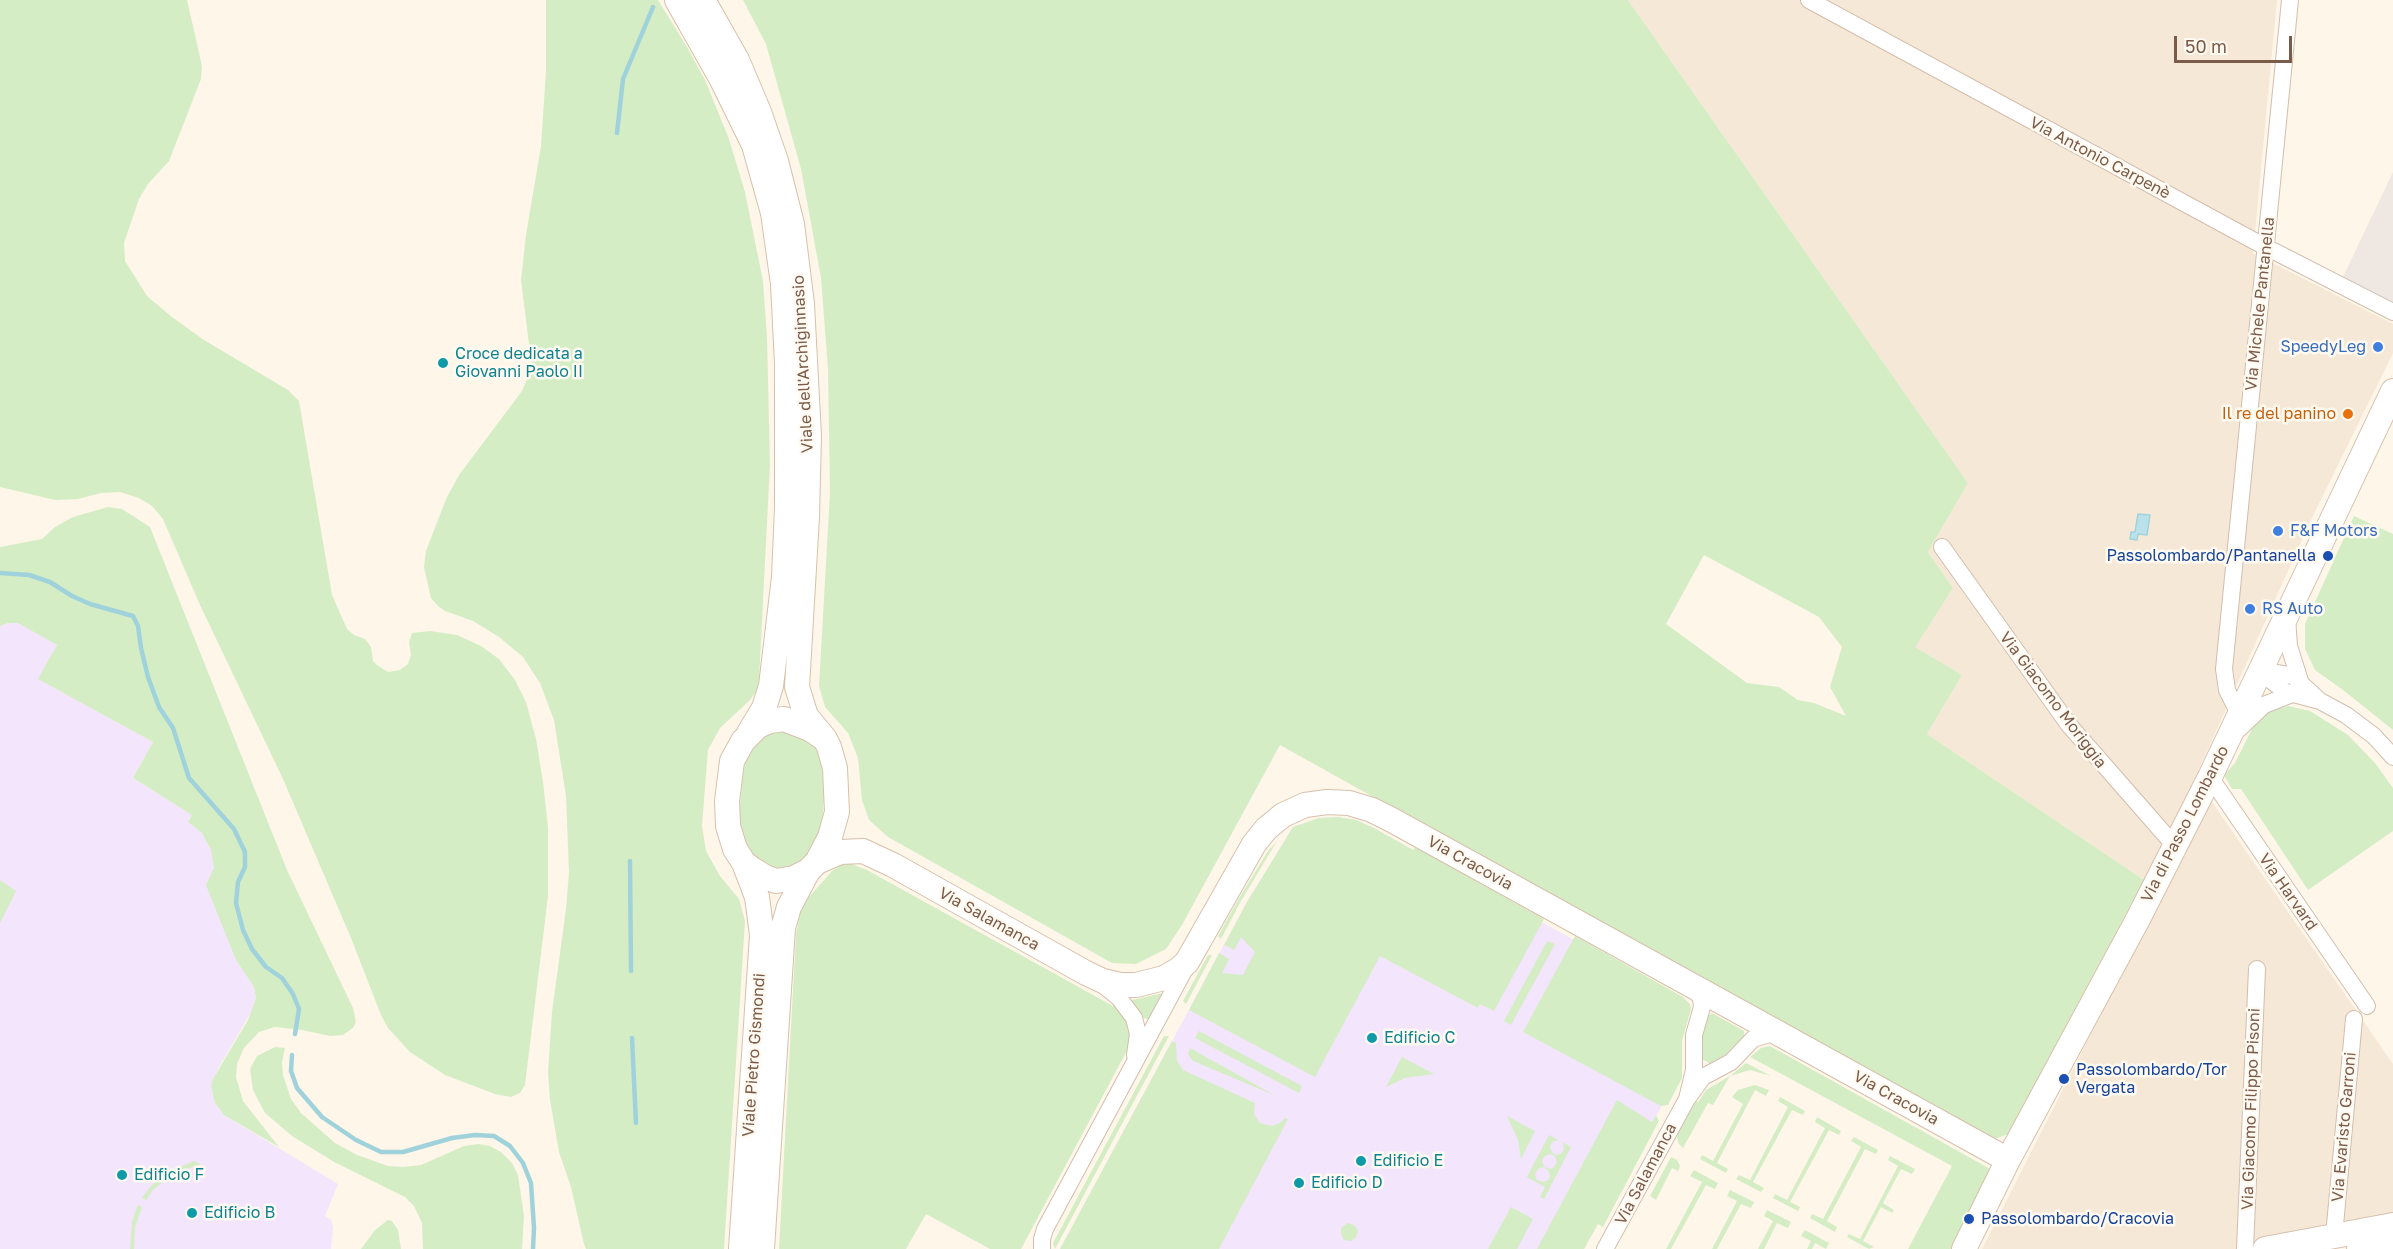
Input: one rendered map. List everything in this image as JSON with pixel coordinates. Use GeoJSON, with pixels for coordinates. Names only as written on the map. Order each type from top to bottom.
{"type":"FeatureCollection","features":[{"type":"Feature","properties":{"kind":"street","name":"Viale dell'Archiginnasio"},"geometry":{"type":"LineString","coordinates":[[677,0],[722,78],[754,145],[773,213],[783,284],[787,364],[783,586],[771,686],[764,708],[749,733]]}},
{"type":"Feature","properties":{"kind":"street","name":"Viale dell'Archiginnasio"},"geometry":{"type":"LineString","coordinates":[[703,0],[737,60],[762,119],[782,180],[792,224],[802,304],[809,436],[807,517],[796,687],[806,716],[825,739]]}},
{"type":"Feature","properties":{"kind":"street","name":"Via Antonio Carpenè"},"geometry":{"type":"LineString","coordinates":[[1809,0],[2266,247],[2393,312]]}},
{"type":"Feature","properties":{"kind":"street","name":"Via Michele Pantanella"},"geometry":{"type":"LineString","coordinates":[[2239,714],[2228,690],[2224,669],[2290,0]]}},
{"type":"Feature","properties":{"kind":"street","name":"Via di Passo Lombardo"},"geometry":{"type":"LineString","coordinates":[[1964,1249],[2008,1160],[2138,919],[2210,777],[2393,391]]}},
{"type":"Feature","properties":{"kind":"street","name":"Via Giacomo Moriggia"},"geometry":{"type":"LineString","coordinates":[[1942,547],[2068,725],[2174,845]]}},
{"type":"Feature","properties":{"kind":"street"},"geometry":{"type":"LineString","coordinates":[[2287,612],[2289,646],[2296,687]]}},
{"type":"Feature","properties":{"kind":"street"},"geometry":{"type":"LineString","coordinates":[[2259,672],[2278,687],[2296,687],[2346,715],[2393,757]]}},
{"type":"Feature","properties":{"kind":"street"},"geometry":{"type":"LineString","coordinates":[[2226,744],[2256,711],[2296,687]]}},
{"type":"Feature","properties":{"kind":"street"},"geometry":{"type":"LineString","coordinates":[[812,866],[832,831],[837,812],[834,760],[825,739],[804,725],[784,719],[764,724],[749,733],[732,760],[727,801],[730,837],[744,863],[759,874],[776,881],[789,879],[840,852],[863,851],[893,865]]}},
{"type":"Feature","properties":{"kind":"street","name":"Via Harvard"},"geometry":{"type":"LineString","coordinates":[[2210,777],[2367,1006]]}},
{"type":"Feature","properties":{"kind":"street"},"geometry":{"type":"LineString","coordinates":[[837,797],[840,814],[848,828],[870,849],[893,865]]}},
{"type":"Feature","properties":{"kind":"street","name":"Via Cracovia"},"geometry":{"type":"LineString","coordinates":[[1086,973],[1103,981],[1120,985],[1150,983],[1178,970],[1195,950],[1240,867],[1266,829],[1283,815],[1305,805],[1327,802],[1349,803],[1372,810],[1392,820],[2008,1160]]}},
{"type":"Feature","properties":{"kind":"street","name":"Viale Pietro Gismondi"},"geometry":{"type":"LineString","coordinates":[[741,1249],[762,935],[757,897],[744,863]]}},
{"type":"Feature","properties":{"kind":"street","name":"Via Salamanca"},"geometry":{"type":"LineString","coordinates":[[893,865],[1086,973]]}},
{"type":"Feature","properties":{"kind":"street","name":"Viale Pietro Gismondi"},"geometry":{"type":"LineString","coordinates":[[762,1249],[783,928],[791,901],[812,866]]}},
{"type":"Feature","properties":{"kind":"street"},"geometry":{"type":"LineString","coordinates":[[1042,1249],[1042,1239],[1046,1230],[1195,950]]}},
{"type":"Feature","properties":{"kind":"street","name":"Via Giacomo Filippo Pisoni"},"geometry":{"type":"LineString","coordinates":[[2245,1249],[2257,969]]}},
{"type":"Feature","properties":{"kind":"street"},"geometry":{"type":"LineString","coordinates":[[1086,973],[1119,998],[1134,1018],[1138,1040],[1130,1073]]}},
{"type":"Feature","properties":{"kind":"street","name":"Via Salamanca"},"geometry":{"type":"LineString","coordinates":[[1687,1098],[1694,1070],[1694,1035],[1699,1021],[1701,998],[1692,986]]}},
{"type":"Feature","properties":{"kind":"street"},"geometry":{"type":"LineString","coordinates":[[1699,1021],[1714,1007],[1736,1010],[1748,1021],[1750,1033],[1743,1050]]}},
{"type":"Feature","properties":{"kind":"street","name":"Via Evaristo Garroni"},"geometry":{"type":"LineString","coordinates":[[2334,1236],[2354,1019]]}},
{"type":"Feature","properties":{"kind":"street","name":"Via Salamanca"},"geometry":{"type":"LineString","coordinates":[[1605,1249],[1687,1098],[1703,1077],[1731,1062],[1757,1037],[1776,1032]]}},
{"type":"Feature","properties":{"kind":"street"},"geometry":{"type":"LineString","coordinates":[[2265,1249],[2393,1225]]}},
{"type":"Feature","properties":{"kind":"street"},"geometry":{"type":"LineString","coordinates":[[2359,1249],[2393,1242]]}},
{"type":"Feature","properties":{"kind":"shaded area"},"geometry":{"type":"Polygon","coordinates":[[[1628,0],[2277,0],[2253,253],[2393,324],[2393,353],[2309,524],[2195,778],[2144,880],[1927,734],[1962,675],[1914,647],[1953,588],[1928,552],[1968,483],[1628,0]]]}},
{"type":"Feature","properties":{"kind":"shaded area"},"geometry":{"type":"Polygon","coordinates":[[[2393,172],[2393,305],[2342,279],[2393,172]]]}},
{"type":"Feature","properties":{"kind":"shaded area"},"geometry":{"type":"Polygon","coordinates":[[[18,622],[57,645],[39,679],[153,742],[133,778],[192,815],[188,822],[202,833],[211,850],[236,960],[254,987],[256,998],[253,1009],[219,1067],[211,1086],[215,1103],[224,1115],[338,1184],[325,1216],[331,1220],[333,1227],[331,1249],[0,1249],[0,626],[18,622]]]}},
{"type":"Feature","properties":{"kind":"shaded area"},"geometry":{"type":"Polygon","coordinates":[[[2210,799],[2393,1064],[2393,1219],[2238,1249],[1982,1249],[2210,799]]]}},
{"type":"Feature","properties":{"kind":"shaded area"},"geometry":{"type":"Polygon","coordinates":[[[1338,817],[1356,820],[1374,828],[1656,986],[1674,1083],[1584,1249],[1060,1249],[1247,902],[1293,827],[1319,818],[1338,817]]]}},
{"type":"Feature","properties":{"kind":"green space"},"geometry":{"type":"Polygon","coordinates":[[[0,0],[187,0],[202,66],[201,79],[169,161],[148,184],[139,199],[124,243],[125,261],[147,296],[172,317],[204,340],[288,390],[299,401],[332,595],[347,629],[354,635],[365,639],[371,647],[373,661],[388,672],[400,670],[408,664],[411,655],[409,642],[412,633],[430,631],[457,635],[481,646],[499,659],[515,680],[526,702],[536,739],[543,782],[548,828],[548,896],[525,1085],[520,1093],[511,1097],[495,1094],[445,1075],[410,1052],[388,1028],[283,779],[200,605],[163,519],[152,506],[139,498],[120,492],[101,493],[78,499],[55,500],[0,487],[0,0]]]}},
{"type":"Feature","properties":{"kind":"green space"},"geometry":{"type":"Polygon","coordinates":[[[546,0],[658,0],[705,80],[729,139],[745,192],[763,281],[767,338],[770,464],[759,680],[750,700],[720,728],[708,750],[702,826],[706,851],[720,876],[739,899],[745,921],[724,1249],[586,1249],[571,1187],[559,1152],[550,1100],[548,1072],[552,1012],[569,872],[566,796],[554,720],[540,683],[523,657],[499,637],[473,621],[445,611],[438,606],[431,598],[424,567],[426,551],[446,499],[459,475],[522,391],[528,377],[531,360],[521,280],[541,146],[546,71],[546,0]]]}},
{"type":"Feature","properties":{"kind":"green space"},"geometry":{"type":"Polygon","coordinates":[[[743,0],[1628,0],[1968,483],[1928,552],[1953,588],[1915,647],[1962,675],[1927,734],[2144,880],[2008,1134],[1990,1141],[1280,745],[1182,925],[1166,949],[1136,964],[1112,963],[888,837],[869,820],[862,800],[858,758],[848,733],[825,707],[819,686],[830,492],[828,369],[821,278],[801,169],[766,44],[743,0]],[[1704,555],[1666,624],[1747,683],[1779,687],[1798,700],[1814,703],[1846,716],[1830,687],[1842,647],[1819,617],[1704,555]]]}},
{"type":"Feature","properties":{"kind":"green space"},"geometry":{"type":"Polygon","coordinates":[[[108,507],[122,509],[150,527],[287,870],[353,1008],[356,1022],[353,1028],[343,1035],[330,1036],[275,1027],[259,1032],[244,1048],[237,1064],[236,1077],[243,1101],[279,1147],[224,1115],[215,1103],[213,1095],[211,1086],[213,1079],[248,1020],[256,998],[254,987],[236,960],[206,885],[214,868],[211,850],[202,833],[188,822],[192,815],[133,778],[153,742],[38,679],[57,645],[18,623],[0,626],[0,547],[42,539],[55,527],[73,517],[108,507]]]}},
{"type":"Feature","properties":{"kind":"green space"},"geometry":{"type":"Polygon","coordinates":[[[2354,516],[2393,534],[2393,730],[2315,670],[2305,649],[2305,624],[2354,516]]]}},
{"type":"Feature","properties":{"kind":"green space"},"geometry":{"type":"Polygon","coordinates":[[[2288,706],[2310,711],[2348,735],[2375,763],[2393,788],[2393,831],[2308,890],[2241,789],[2232,789],[2224,775],[2235,763],[2258,717],[2288,706]]]}},
{"type":"Feature","properties":{"kind":"green space"},"geometry":{"type":"Polygon","coordinates":[[[794,732],[817,747],[825,762],[825,780],[822,829],[811,855],[794,866],[779,868],[764,864],[750,853],[741,838],[739,819],[743,769],[749,751],[757,741],[771,733],[794,732]]]}},
{"type":"Feature","properties":{"kind":"green space"},"geometry":{"type":"Polygon","coordinates":[[[1338,817],[1356,820],[1413,850],[1415,847],[1544,919],[1494,1011],[1480,1004],[1478,1008],[1380,956],[1315,1077],[1189,1010],[1219,953],[1229,959],[1222,973],[1243,975],[1255,952],[1241,937],[1234,950],[1224,945],[1247,902],[1293,827],[1319,818],[1338,817]]]}},
{"type":"Feature","properties":{"kind":"green space"},"geometry":{"type":"Polygon","coordinates":[[[1277,841],[1221,939],[1218,936],[1238,900],[1268,851],[1277,841]]]}},
{"type":"Feature","properties":{"kind":"green space"},"geometry":{"type":"Polygon","coordinates":[[[846,862],[867,870],[1113,1006],[1122,1012],[1131,1029],[1130,1045],[1021,1249],[990,1249],[926,1214],[906,1249],[779,1249],[796,934],[802,905],[832,871],[846,862]]]}},
{"type":"Feature","properties":{"kind":"green space"},"geometry":{"type":"Polygon","coordinates":[[[0,880],[16,891],[0,923],[0,880]]]}},
{"type":"Feature","properties":{"kind":"green space"},"geometry":{"type":"Polygon","coordinates":[[[1575,936],[1683,997],[1690,1004],[1691,1009],[1682,1041],[1682,1078],[1668,1105],[1661,1106],[1523,1032],[1575,936]]]}},
{"type":"Feature","properties":{"kind":"green space"},"geometry":{"type":"Polygon","coordinates":[[[1547,941],[1555,944],[1511,1025],[1504,1021],[1547,941]]]}},
{"type":"Feature","properties":{"kind":"green space"},"geometry":{"type":"Polygon","coordinates":[[[1208,955],[1212,955],[1186,1004],[1183,1001],[1208,955]]]}},
{"type":"Feature","properties":{"kind":"green space"},"geometry":{"type":"Polygon","coordinates":[[[1163,993],[1150,1020],[1142,1017],[1132,1002],[1132,1000],[1163,993]]]}},
{"type":"Feature","properties":{"kind":"green space"},"geometry":{"type":"Polygon","coordinates":[[[1712,1013],[1744,1031],[1744,1036],[1734,1050],[1712,1065],[1702,1059],[1698,1047],[1708,1016],[1712,1013]]]}},
{"type":"Feature","properties":{"kind":"green space"},"geometry":{"type":"Polygon","coordinates":[[[1199,1031],[1302,1086],[1299,1093],[1195,1038],[1199,1031]]]}},
{"type":"Feature","properties":{"kind":"green space"},"geometry":{"type":"Polygon","coordinates":[[[1164,1036],[1169,1036],[1055,1249],[1053,1243],[1164,1036]]]}},
{"type":"Feature","properties":{"kind":"green space"},"geometry":{"type":"Polygon","coordinates":[[[1172,1041],[1176,1043],[1177,1061],[1183,1070],[1255,1103],[1254,1114],[1260,1123],[1272,1126],[1285,1118],[1288,1119],[1219,1249],[1060,1249],[1172,1041]]]}},
{"type":"Feature","properties":{"kind":"green space"},"geometry":{"type":"Polygon","coordinates":[[[1770,1046],[1992,1170],[1952,1249],[1908,1249],[1952,1166],[1750,1057],[1761,1048],[1770,1046]]]}},
{"type":"Feature","properties":{"kind":"green space"},"geometry":{"type":"Polygon","coordinates":[[[275,1047],[285,1048],[282,1062],[283,1075],[291,1099],[301,1113],[335,1143],[357,1155],[388,1166],[403,1167],[421,1165],[464,1146],[478,1144],[490,1146],[501,1152],[512,1163],[518,1175],[524,1216],[522,1249],[423,1249],[422,1223],[414,1206],[405,1197],[334,1162],[292,1136],[265,1113],[253,1090],[250,1069],[257,1056],[275,1047]]]}},
{"type":"Feature","properties":{"kind":"green space"},"geometry":{"type":"Polygon","coordinates":[[[1190,1048],[1274,1095],[1193,1061],[1188,1054],[1190,1048]]]}},
{"type":"Feature","properties":{"kind":"green space"},"geometry":{"type":"Polygon","coordinates":[[[1402,1057],[1434,1074],[1405,1078],[1386,1087],[1402,1057]]]}},
{"type":"Feature","properties":{"kind":"green space"},"geometry":{"type":"Polygon","coordinates":[[[1746,1063],[1771,1076],[1750,1070],[1730,1076],[1746,1063]]]}},
{"type":"Feature","properties":{"kind":"green space"},"geometry":{"type":"Polygon","coordinates":[[[1730,1076],[1713,1105],[1708,1103],[1683,1148],[1676,1135],[1694,1100],[1698,1102],[1706,1090],[1730,1076]]]}},
{"type":"Feature","properties":{"kind":"green space"},"geometry":{"type":"Polygon","coordinates":[[[1755,1085],[1769,1090],[1766,1096],[1755,1090],[1717,1163],[1728,1169],[1726,1173],[1700,1159],[1702,1155],[1713,1161],[1743,1104],[1732,1097],[1738,1090],[1755,1085]]]}},
{"type":"Feature","properties":{"kind":"green space"},"geometry":{"type":"Polygon","coordinates":[[[1780,1097],[1805,1111],[1803,1115],[1792,1110],[1753,1182],[1764,1188],[1761,1192],[1736,1179],[1739,1175],[1750,1180],[1788,1107],[1778,1101],[1780,1097]]]}},
{"type":"Feature","properties":{"kind":"green space"},"geometry":{"type":"Polygon","coordinates":[[[1617,1100],[1652,1122],[1656,1115],[1659,1121],[1603,1227],[1598,1224],[1584,1249],[1537,1249],[1617,1100]]]}},
{"type":"Feature","properties":{"kind":"green space"},"geometry":{"type":"Polygon","coordinates":[[[1507,1116],[1535,1131],[1521,1159],[1518,1140],[1507,1116]]]}},
{"type":"Feature","properties":{"kind":"green space"},"geometry":{"type":"Polygon","coordinates":[[[1817,1117],[1841,1131],[1839,1135],[1829,1130],[1790,1202],[1800,1207],[1798,1211],[1773,1198],[1775,1194],[1787,1200],[1825,1128],[1815,1122],[1817,1117]]]}},
{"type":"Feature","properties":{"kind":"green space"},"geometry":{"type":"Polygon","coordinates":[[[1549,1135],[1571,1147],[1544,1199],[1540,1197],[1545,1187],[1527,1177],[1549,1135]],[[1558,1140],[1552,1142],[1550,1147],[1552,1153],[1557,1155],[1564,1149],[1563,1143],[1558,1140]],[[1550,1154],[1542,1160],[1544,1167],[1550,1169],[1554,1167],[1557,1162],[1555,1156],[1550,1154]],[[1543,1167],[1535,1174],[1537,1180],[1543,1182],[1548,1180],[1550,1176],[1548,1170],[1543,1167]]]}},
{"type":"Feature","properties":{"kind":"green space"},"geometry":{"type":"Polygon","coordinates":[[[1854,1137],[1878,1150],[1876,1154],[1865,1149],[1827,1221],[1837,1227],[1835,1232],[1810,1218],[1812,1214],[1823,1219],[1861,1147],[1851,1141],[1854,1137]]]}},
{"type":"Feature","properties":{"kind":"green space"},"geometry":{"type":"Polygon","coordinates":[[[1890,1156],[1915,1169],[1912,1174],[1901,1169],[1883,1203],[1894,1210],[1892,1213],[1881,1207],[1863,1241],[1874,1247],[1869,1249],[1847,1237],[1849,1234],[1860,1239],[1898,1166],[1888,1160],[1890,1156]]]}},
{"type":"Feature","properties":{"kind":"green space"},"geometry":{"type":"Polygon","coordinates":[[[1671,1157],[1677,1160],[1680,1166],[1678,1171],[1672,1168],[1656,1200],[1650,1196],[1671,1157]]]}},
{"type":"Feature","properties":{"kind":"green space"},"geometry":{"type":"Polygon","coordinates":[[[194,1161],[201,1164],[173,1174],[153,1190],[146,1200],[142,1198],[151,1186],[166,1173],[194,1161]]]}},
{"type":"Feature","properties":{"kind":"green space"},"geometry":{"type":"Polygon","coordinates":[[[1694,1170],[1718,1183],[1715,1189],[1706,1185],[1671,1249],[1666,1249],[1702,1182],[1690,1176],[1694,1170]]]}},
{"type":"Feature","properties":{"kind":"green space"},"geometry":{"type":"Polygon","coordinates":[[[1730,1190],[1754,1202],[1751,1208],[1741,1204],[1717,1249],[1712,1249],[1737,1201],[1727,1196],[1730,1190]]]}},
{"type":"Feature","properties":{"kind":"green space"},"geometry":{"type":"Polygon","coordinates":[[[138,1205],[142,1207],[135,1227],[134,1249],[130,1249],[132,1221],[138,1205]]]}},
{"type":"Feature","properties":{"kind":"green space"},"geometry":{"type":"Polygon","coordinates":[[[1511,1207],[1533,1219],[1517,1249],[1488,1249],[1511,1207]]]}},
{"type":"Feature","properties":{"kind":"green space"},"geometry":{"type":"Polygon","coordinates":[[[1767,1210],[1791,1222],[1788,1228],[1777,1223],[1764,1249],[1758,1249],[1773,1221],[1764,1216],[1767,1210]]]}},
{"type":"Feature","properties":{"kind":"green space"},"geometry":{"type":"Polygon","coordinates":[[[388,1220],[392,1221],[398,1230],[401,1249],[361,1249],[375,1230],[388,1220]]]}},
{"type":"Feature","properties":{"kind":"green space"},"geometry":{"type":"Polygon","coordinates":[[[1348,1223],[1354,1225],[1358,1231],[1356,1237],[1351,1241],[1344,1240],[1341,1234],[1341,1228],[1348,1223]]]}},
{"type":"Feature","properties":{"kind":"green space"},"geometry":{"type":"Polygon","coordinates":[[[1805,1230],[1829,1243],[1826,1249],[1815,1243],[1812,1249],[1807,1249],[1811,1241],[1801,1236],[1805,1230]]]}},
{"type":"Feature","properties":{"kind":"water"},"geometry":{"type":"Polygon","coordinates":[[[2138,514],[2150,515],[2147,535],[2138,534],[2137,540],[2130,539],[2131,532],[2135,532],[2138,514]]]}},
{"type":"Feature","properties":{"kind":"waterway"},"geometry":{"type":"LineString","coordinates":[[617,133],[623,79],[653,7]]}},
{"type":"Feature","properties":{"kind":"waterway"},"geometry":{"type":"LineString","coordinates":[[0,573],[29,575],[50,582],[90,604],[133,616],[138,626],[148,677],[159,707],[173,728],[189,778],[234,829],[245,852],[245,867],[238,882],[236,903],[243,930],[252,949],[266,967],[282,978],[293,994],[299,1009],[295,1034]]}},
{"type":"Feature","properties":{"kind":"waterway"},"geometry":{"type":"LineString","coordinates":[[630,861],[631,971]]}},
{"type":"Feature","properties":{"kind":"waterway"},"geometry":{"type":"LineString","coordinates":[[632,1038],[636,1123]]}},
{"type":"Feature","properties":{"kind":"waterway"},"geometry":{"type":"LineString","coordinates":[[292,1055],[291,1071],[297,1088],[322,1117],[356,1140],[381,1152],[403,1152],[452,1138],[475,1135],[494,1136],[510,1146],[523,1163],[531,1183],[533,1249]]}},
{"type":"Feature","properties":{"kind":"place","name":"SpeedyLeg"},"geometry":{"type":"Point","coordinates":[2378,347]}},
{"type":"Feature","properties":{"kind":"place","name":"Croce dedicata a Giovanni Paolo II"},"geometry":{"type":"Point","coordinates":[443,363]}},
{"type":"Feature","properties":{"kind":"place","name":"Il re del panino"},"geometry":{"type":"Point","coordinates":[2348,414]}},
{"type":"Feature","properties":{"kind":"place","name":"F&F Motors"},"geometry":{"type":"Point","coordinates":[2278,531]}},
{"type":"Feature","properties":{"kind":"place","name":"Passolombardo/Pantanella"},"geometry":{"type":"Point","coordinates":[2328,556]}},
{"type":"Feature","properties":{"kind":"place","name":"RS Auto"},"geometry":{"type":"Point","coordinates":[2250,609]}},
{"type":"Feature","properties":{"kind":"place","name":"Edificio C"},"geometry":{"type":"Point","coordinates":[1372,1038]}},
{"type":"Feature","properties":{"kind":"place","name":"Passolombardo/Tor Vergata"},"geometry":{"type":"Point","coordinates":[2064,1079]}},
{"type":"Feature","properties":{"kind":"place","name":"Edificio E"},"geometry":{"type":"Point","coordinates":[1361,1161]}},
{"type":"Feature","properties":{"kind":"place","name":"Edificio F"},"geometry":{"type":"Point","coordinates":[122,1175]}},
{"type":"Feature","properties":{"kind":"place","name":"Edificio D"},"geometry":{"type":"Point","coordinates":[1299,1183]}},
{"type":"Feature","properties":{"kind":"place","name":"Edificio B"},"geometry":{"type":"Point","coordinates":[192,1213]}},
{"type":"Feature","properties":{"kind":"place","name":"Passolombardo/Cracovia"},"geometry":{"type":"Point","coordinates":[1969,1219]}}]}
